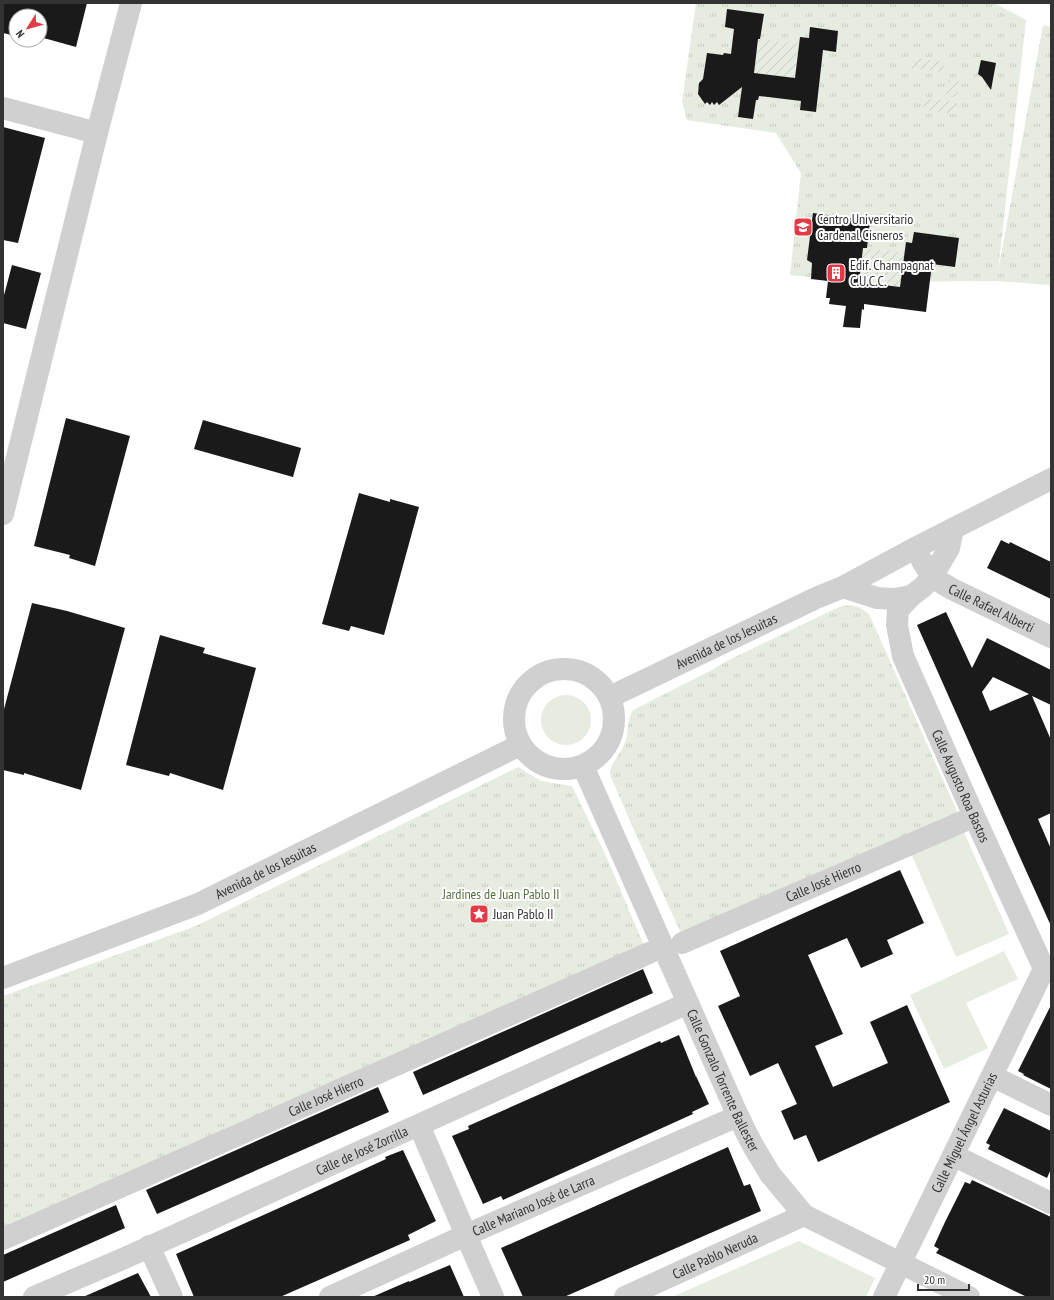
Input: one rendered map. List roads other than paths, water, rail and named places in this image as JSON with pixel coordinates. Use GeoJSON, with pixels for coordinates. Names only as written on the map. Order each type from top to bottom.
{"type":"FeatureCollection","features":[{"type":"Feature","properties":{"kind":"street"},"geometry":{"type":"LineString","coordinates":[[3,514],[131,3]]}},
{"type":"Feature","properties":{"kind":"street"},"geometry":{"type":"LineString","coordinates":[[3,108],[98,134]]}},
{"type":"Feature","properties":{"kind":"street","name":"Avenida de los Jesuitas"},"geometry":{"type":"LineString","coordinates":[[843,587],[877,598],[894,599],[921,574],[953,529],[1051,479]]}},
{"type":"Feature","properties":{"kind":"street"},"geometry":{"type":"LineString","coordinates":[[921,574],[949,548],[953,529]]}},
{"type":"Feature","properties":{"kind":"street","name":"Avenida de los Jesuitas"},"geometry":{"type":"LineString","coordinates":[[610,697],[843,587],[921,574]]}},
{"type":"Feature","properties":{"kind":"street","name":"Calle Rafael Alberti"},"geometry":{"type":"LineString","coordinates":[[921,574],[1051,637]]}},
{"type":"Feature","properties":{"kind":"street","name":"Calle Augusto Roa Bastos"},"geometry":{"type":"LineString","coordinates":[[921,574],[898,610],[897,625],[903,656],[974,816],[1048,970]]}},
{"type":"Feature","properties":{"kind":"street"},"geometry":{"type":"LineString","coordinates":[[556,669],[572,669],[587,674],[600,684],[610,697],[614,713],[614,730],[608,745],[598,758],[583,766],[569,770],[548,767],[529,756],[520,745],[514,729],[514,713],[518,698],[527,684],[540,674],[556,669]]}},
{"type":"Feature","properties":{"kind":"street","name":"Avenida de los Jesuitas"},"geometry":{"type":"LineString","coordinates":[[3,978],[198,904],[520,745]]}},
{"type":"Feature","properties":{"kind":"street","name":"Calle Gonzalo Torrente Ballester"},"geometry":{"type":"LineString","coordinates":[[583,766],[738,1116],[752,1144],[770,1174],[804,1215],[969,1297]]}},
{"type":"Feature","properties":{"kind":"street","name":"Calle José Hierro"},"geometry":{"type":"LineString","coordinates":[[682,943],[964,821]]}},
{"type":"Feature","properties":{"kind":"street","name":"Calle José Hierro"},"geometry":{"type":"LineString","coordinates":[[3,1239],[649,953]]}},
{"type":"Feature","properties":{"kind":"street","name":"Calle Miguel Ángel Asturias"},"geometry":{"type":"LineString","coordinates":[[884,1297],[992,1076],[1048,970]]}},
{"type":"Feature","properties":{"kind":"street","name":"Calle de José Zorrilla"},"geometry":{"type":"LineString","coordinates":[[34,1297],[688,1003]]}},
{"type":"Feature","properties":{"kind":"street"},"geometry":{"type":"LineString","coordinates":[[992,1076],[1051,1105]]}},
{"type":"Feature","properties":{"kind":"street","name":"Calle Mariano José de Larra"},"geometry":{"type":"LineString","coordinates":[[330,1297],[466,1235],[738,1116]]}},
{"type":"Feature","properties":{"kind":"street"},"geometry":{"type":"LineString","coordinates":[[419,1125],[493,1297]]}},
{"type":"Feature","properties":{"kind":"street"},"geometry":{"type":"LineString","coordinates":[[953,1156],[965,1160],[1051,1203]]}},
{"type":"Feature","properties":{"kind":"street","name":"Calle Pablo Neruda"},"geometry":{"type":"LineString","coordinates":[[625,1297],[804,1215]]}},
{"type":"Feature","properties":{"kind":"street"},"geometry":{"type":"LineString","coordinates":[[149,1246],[172,1297]]}},
{"type":"Feature","properties":{"kind":"place","name":"Centro Universitario Cardenal Cisneros"},"geometry":{"type":"Point","coordinates":[803,227]}},
{"type":"Feature","properties":{"kind":"place","name":"Edif. Champagnat C.U.C.C."},"geometry":{"type":"Point","coordinates":[836,273]}},
{"type":"Feature","properties":{"kind":"place","name":"Juan Pablo II"},"geometry":{"type":"Point","coordinates":[479,914]}},
{"type":"Feature","properties":{"kind":"park label","name":"Jardines de Juan Pablo II"},"geometry":{"type":"Point","coordinates":[501,894]}}]}
